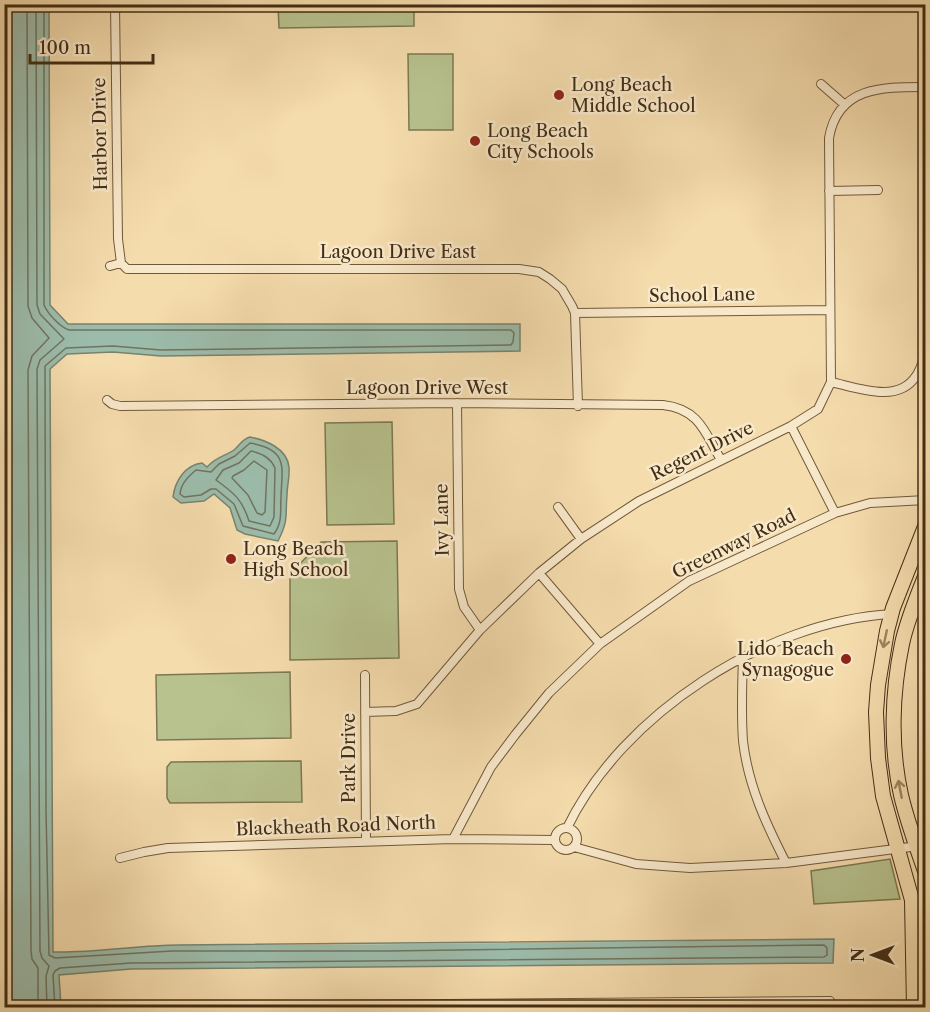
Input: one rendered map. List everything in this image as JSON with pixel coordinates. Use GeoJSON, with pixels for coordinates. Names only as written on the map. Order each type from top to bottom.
{"type":"FeatureCollection","features":[{"type":"Feature","properties":{"kind":"highway"},"geometry":{"type":"LineString","coordinates":[[914,1008],[920,950],[912,900],[883,796],[877,737],[878,685],[892,614],[926,524]]}},
{"type":"Feature","properties":{"kind":"highway"},"geometry":{"type":"LineString","coordinates":[[926,574],[902,643],[897,675],[895,747],[901,794],[921,845],[926,874]]}},
{"type":"Feature","properties":{"kind":"street","name":"Harbor Drive"},"geometry":{"type":"LineString","coordinates":[[115,4],[118,239],[121,263]]}},
{"type":"Feature","properties":{"kind":"street"},"geometry":{"type":"LineString","coordinates":[[821,84],[845,105],[856,95],[872,90],[926,87]]}},
{"type":"Feature","properties":{"kind":"street","name":"Regent Drive"},"geometry":{"type":"LineString","coordinates":[[365,712],[396,711],[417,704],[480,630],[539,573],[581,539],[639,501],[791,426],[818,409],[831,382],[829,138],[837,114],[845,105]]}},
{"type":"Feature","properties":{"kind":"street"},"geometry":{"type":"LineString","coordinates":[[829,190],[878,189]]}},
{"type":"Feature","properties":{"kind":"street","name":"Lagoon Drive East"},"geometry":{"type":"LineString","coordinates":[[110,266],[121,263],[127,269],[529,270],[544,275],[556,284],[568,299],[575,313]]}},
{"type":"Feature","properties":{"kind":"street","name":"School Lane"},"geometry":{"type":"LineString","coordinates":[[575,313],[830,310]]}},
{"type":"Feature","properties":{"kind":"street"},"geometry":{"type":"LineString","coordinates":[[575,313],[578,406]]}},
{"type":"Feature","properties":{"kind":"street"},"geometry":{"type":"LineString","coordinates":[[831,382],[886,393],[902,389],[916,376],[926,353]]}},
{"type":"Feature","properties":{"kind":"street","name":"Lagoon Drive West"},"geometry":{"type":"LineString","coordinates":[[107,400],[120,406],[458,403],[578,406],[663,405],[682,409],[700,423],[721,460]]}},
{"type":"Feature","properties":{"kind":"street","name":"Ivy Lane"},"geometry":{"type":"LineString","coordinates":[[458,403],[459,589],[464,607],[480,630]]}},
{"type":"Feature","properties":{"kind":"street"},"geometry":{"type":"LineString","coordinates":[[791,426],[835,513]]}},
{"type":"Feature","properties":{"kind":"street","name":"Greenway Road"},"geometry":{"type":"LineString","coordinates":[[453,840],[491,767],[509,743],[549,693],[600,644],[689,581],[835,513],[870,503],[926,500]]}},
{"type":"Feature","properties":{"kind":"street"},"geometry":{"type":"LineString","coordinates":[[558,507],[581,539]]}},
{"type":"Feature","properties":{"kind":"street"},"geometry":{"type":"LineString","coordinates":[[539,573],[600,644]]}},
{"type":"Feature","properties":{"kind":"street"},"geometry":{"type":"LineString","coordinates":[[911,612],[926,614]]}},
{"type":"Feature","properties":{"kind":"street"},"geometry":{"type":"LineString","coordinates":[[892,614],[848,618],[822,624],[782,639],[743,657],[687,693],[636,736],[597,779],[567,828],[558,831],[555,840],[558,847],[564,850],[574,847],[636,864],[690,868],[786,863],[921,845]]}},
{"type":"Feature","properties":{"kind":"street"},"geometry":{"type":"LineString","coordinates":[[743,657],[742,727],[748,767],[762,814],[786,863]]}},
{"type":"Feature","properties":{"kind":"street","name":"Park Drive"},"geometry":{"type":"LineString","coordinates":[[365,675],[366,842]]}},
{"type":"Feature","properties":{"kind":"street"},"geometry":{"type":"LineString","coordinates":[[567,828],[573,831],[576,837],[574,847]]}},
{"type":"Feature","properties":{"kind":"street","name":"Blackheath Road North"},"geometry":{"type":"LineString","coordinates":[[120,858],[168,848],[453,840],[555,840]]}},
{"type":"Feature","properties":{"kind":"street"},"geometry":{"type":"LineString","coordinates":[[72,1007],[830,1004]]}},
{"type":"Feature","properties":{"kind":"green space"},"geometry":{"type":"Polygon","coordinates":[[[278,5],[414,5],[414,26],[279,28],[278,5]]]}},
{"type":"Feature","properties":{"kind":"green space"},"geometry":{"type":"Polygon","coordinates":[[[408,54],[453,54],[453,130],[409,130],[408,54]]]}},
{"type":"Feature","properties":{"kind":"green space"},"geometry":{"type":"Polygon","coordinates":[[[392,422],[394,524],[327,525],[325,423],[392,422]]]}},
{"type":"Feature","properties":{"kind":"green space"},"geometry":{"type":"Polygon","coordinates":[[[397,541],[399,658],[290,660],[290,574],[321,542],[397,541]]]}},
{"type":"Feature","properties":{"kind":"green space"},"geometry":{"type":"Polygon","coordinates":[[[290,672],[291,738],[157,740],[156,675],[290,672]]]}},
{"type":"Feature","properties":{"kind":"green space"},"geometry":{"type":"Polygon","coordinates":[[[301,761],[302,802],[170,803],[167,798],[167,767],[171,762],[301,761]]]}},
{"type":"Feature","properties":{"kind":"green space"},"geometry":{"type":"Polygon","coordinates":[[[890,859],[900,899],[814,904],[811,871],[890,859]]]}},
{"type":"Feature","properties":{"kind":"green space"},"geometry":{"type":"Polygon","coordinates":[[[925,964],[925,1007],[921,1007],[922,970],[925,964]]]}},
{"type":"Feature","properties":{"kind":"water"},"geometry":{"type":"Polygon","coordinates":[[[49,4],[50,305],[68,324],[520,324],[520,351],[161,356],[113,352],[67,354],[50,369],[53,952],[180,945],[834,939],[833,963],[131,969],[59,975],[61,1007],[5,1007],[4,5],[49,4]]]}},
{"type":"Feature","properties":{"kind":"water"},"geometry":{"type":"Polygon","coordinates":[[[250,437],[274,446],[287,460],[289,470],[286,518],[278,541],[237,530],[230,508],[214,494],[204,501],[181,503],[173,497],[176,485],[186,470],[202,463],[207,467],[250,437]]]}},
{"type":"Feature","properties":{"kind":"place","name":"Long Beach Middle School"},"geometry":{"type":"Point","coordinates":[559,95]}},
{"type":"Feature","properties":{"kind":"place","name":"Long Beach City Schools"},"geometry":{"type":"Point","coordinates":[475,141]}},
{"type":"Feature","properties":{"kind":"place","name":"Long Beach High School"},"geometry":{"type":"Point","coordinates":[231,559]}},
{"type":"Feature","properties":{"kind":"place","name":"Lido Beach Synagogue"},"geometry":{"type":"Point","coordinates":[846,659]}}]}
